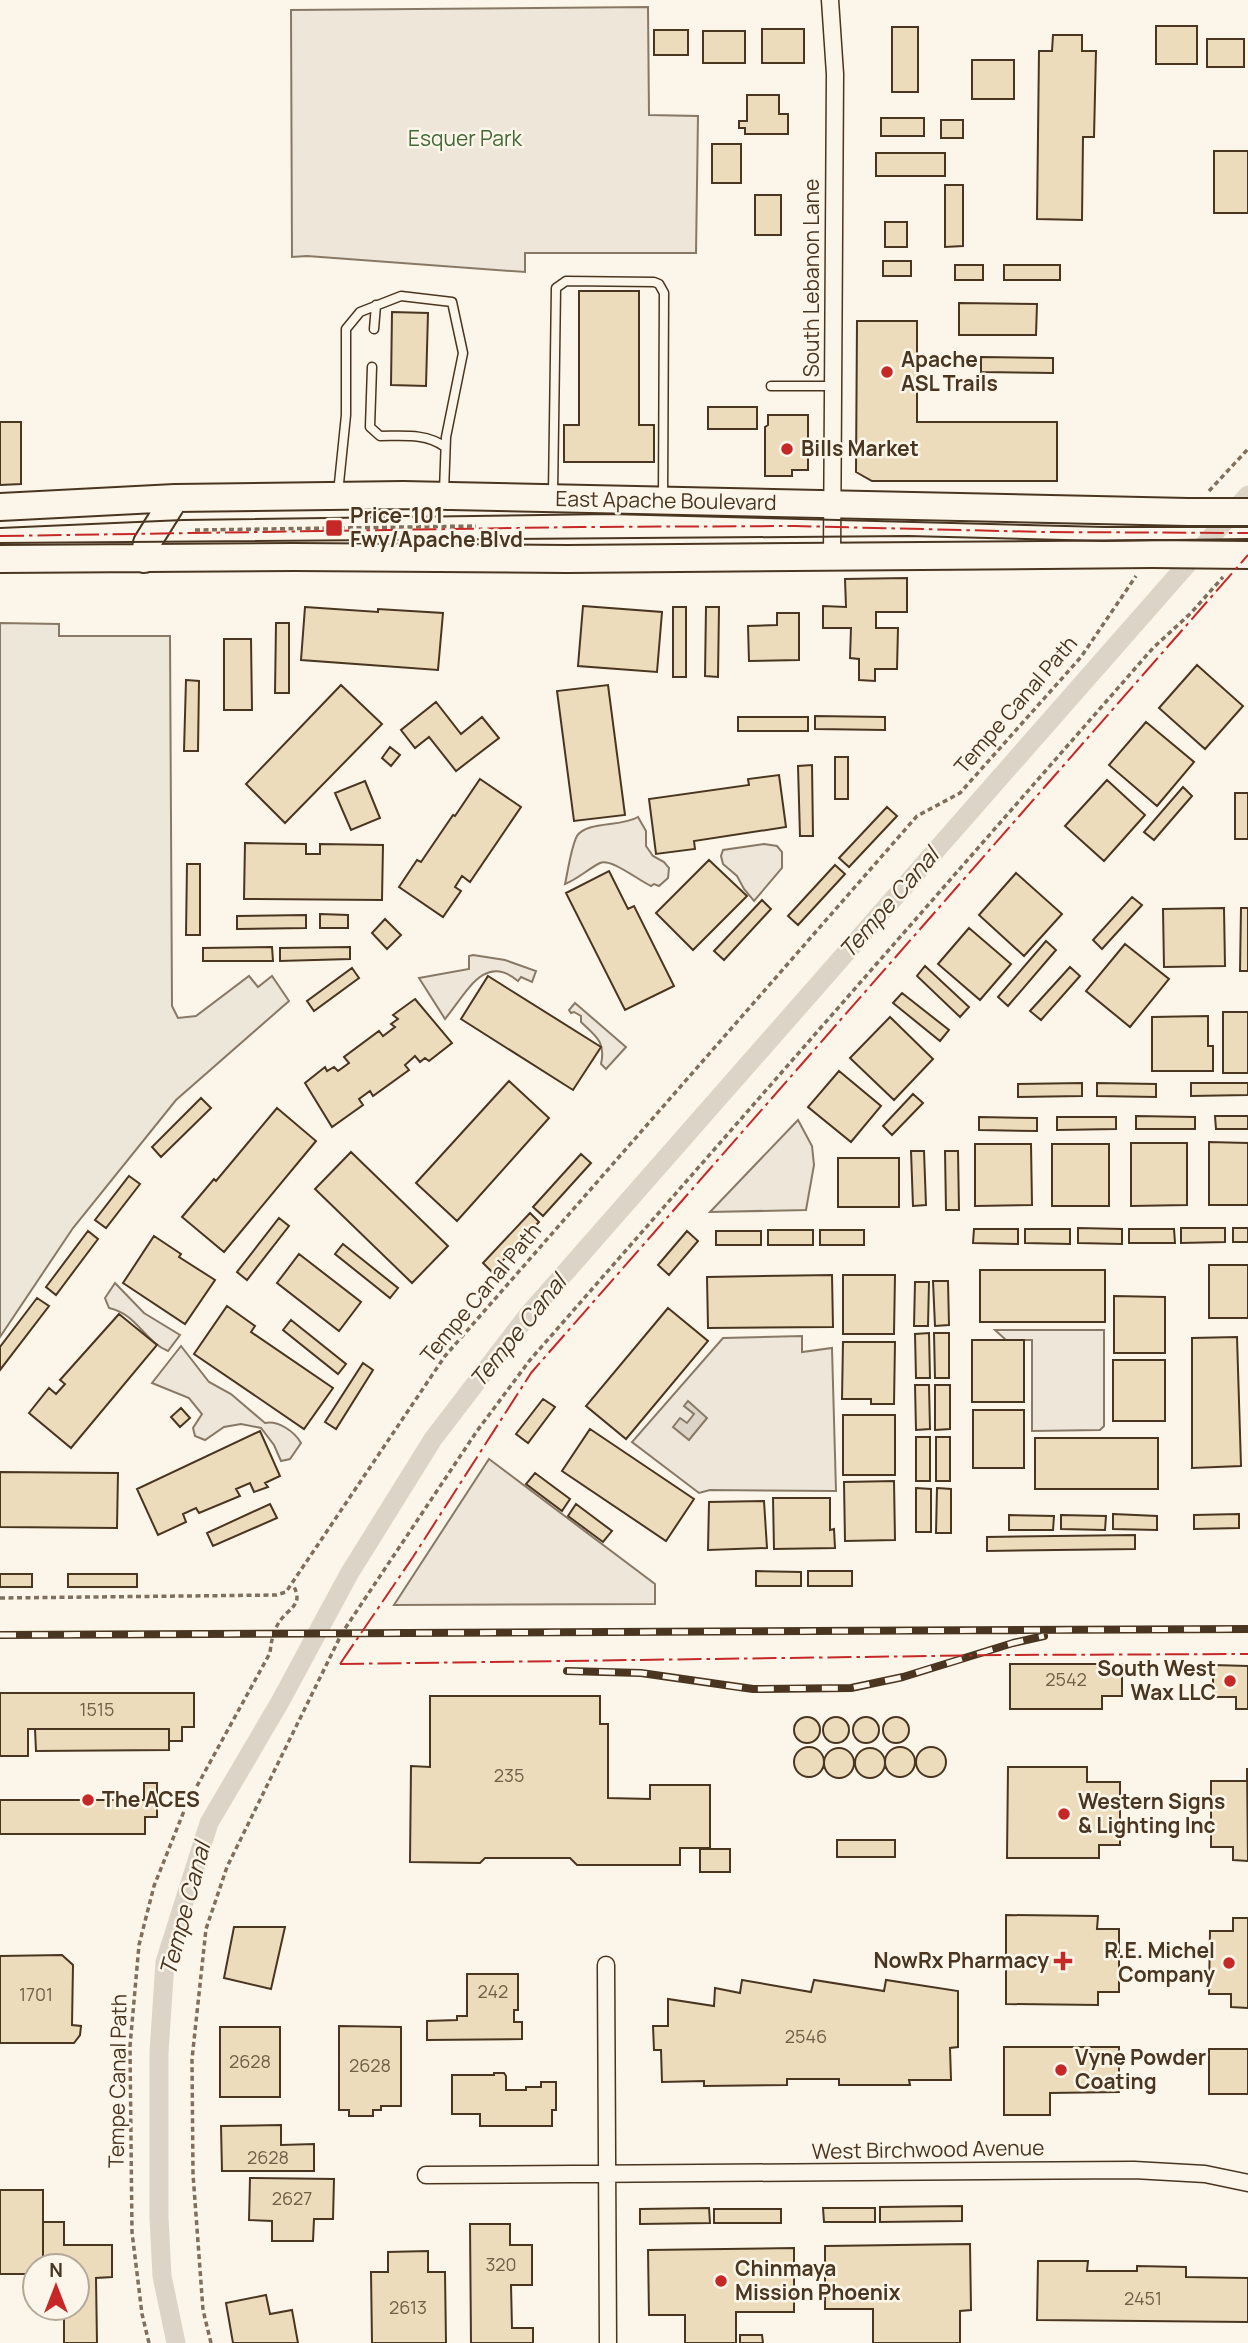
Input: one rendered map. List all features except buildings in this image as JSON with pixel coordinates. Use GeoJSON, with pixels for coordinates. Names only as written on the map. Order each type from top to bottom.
{"type":"FeatureCollection","features":[{"type":"Feature","properties":{"kind":"main road","name":"East Apache Boulevard"},"geometry":{"type":"LineString","coordinates":[[0,507],[175,498],[444,496],[1248,512]]}},
{"type":"Feature","properties":{"kind":"main road"},"geometry":{"type":"LineString","coordinates":[[144,559],[147,543],[175,498]]}},
{"type":"Feature","properties":{"kind":"main road"},"geometry":{"type":"LineString","coordinates":[[0,559],[1240,555]]}},
{"type":"Feature","properties":{"kind":"street","name":"South Lebanon Lane"},"geometry":{"type":"LineString","coordinates":[[830,0],[835,74],[832,556]]}},
{"type":"Feature","properties":{"kind":"street"},"geometry":{"type":"LineString","coordinates":[[606,1965],[608,2343]]}},
{"type":"Feature","properties":{"kind":"street","name":"West Birchwood Avenue"},"geometry":{"type":"LineString","coordinates":[[426,2175],[1134,2170],[1205,2174],[1248,2183]]}},
{"type":"Feature","properties":{"kind":"lane"},"geometry":{"type":"LineString","coordinates":[[553,499],[556,288],[566,281],[654,282],[663,288],[664,293],[663,501]]}},
{"type":"Feature","properties":{"kind":"lane"},"geometry":{"type":"LineString","coordinates":[[338,496],[346,415],[346,328],[360,312],[401,296],[452,302],[463,353],[445,447],[444,496]]}},
{"type":"Feature","properties":{"kind":"lane"},"geometry":{"type":"LineString","coordinates":[[374,328],[376,305]]}},
{"type":"Feature","properties":{"kind":"lane"},"geometry":{"type":"LineString","coordinates":[[372,367],[370,427],[380,436],[434,439],[445,447]]}},
{"type":"Feature","properties":{"kind":"lane"},"geometry":{"type":"LineString","coordinates":[[771,386],[832,386]]}},
{"type":"Feature","properties":{"kind":"path"},"geometry":{"type":"LineString","coordinates":[[1196,512],[1248,449]]}},
{"type":"Feature","properties":{"kind":"path"},"geometry":{"type":"LineString","coordinates":[[195,530],[476,526]]}},
{"type":"Feature","properties":{"kind":"path","name":"Tempe Canal Path"},"geometry":{"type":"LineString","coordinates":[[149,2343],[142,2314],[132,2231],[130,2046],[139,1945],[154,1886],[186,1806],[270,1653],[273,1633],[298,1599],[293,1585],[445,1356],[917,816],[960,793],[1081,657],[1161,554]]}},
{"type":"Feature","properties":{"kind":"path"},"geometry":{"type":"LineString","coordinates":[[211,2343],[203,2310],[193,2174],[192,2059],[206,1929],[228,1867],[342,1633],[477,1431],[530,1360],[1153,649],[1191,613],[1240,555]]}},
{"type":"Feature","properties":{"kind":"path"},"geometry":{"type":"LineString","coordinates":[[0,1598],[281,1595],[293,1585]]}},
{"type":"Feature","properties":{"kind":"green space","name":"Esquer Park"},"geometry":{"type":"Polygon","coordinates":[[[648,7],[649,115],[698,116],[696,253],[525,253],[525,272],[292,257],[291,10],[648,7]]]}},
{"type":"Feature","properties":{"kind":"green space"},"geometry":{"type":"Polygon","coordinates":[[[638,817],[646,831],[646,846],[653,856],[669,868],[668,878],[659,886],[651,886],[618,866],[605,862],[565,884],[573,846],[582,831],[638,817]]]}},
{"type":"Feature","properties":{"kind":"green space"},"geometry":{"type":"Polygon","coordinates":[[[764,844],[777,846],[782,852],[782,868],[754,901],[737,876],[723,864],[721,856],[723,850],[764,844]]]}},
{"type":"Feature","properties":{"kind":"green space"},"geometry":{"type":"Polygon","coordinates":[[[469,956],[505,960],[536,971],[532,982],[521,977],[518,981],[506,973],[495,971],[485,974],[468,988],[445,1019],[419,978],[469,969],[469,956]]]}},
{"type":"Feature","properties":{"kind":"green space"},"geometry":{"type":"Polygon","coordinates":[[[575,1003],[626,1047],[606,1069],[601,1064],[602,1050],[598,1040],[581,1022],[581,1016],[569,1010],[575,1003]]]}},
{"type":"Feature","properties":{"kind":"green space"},"geometry":{"type":"Polygon","coordinates":[[[798,1120],[812,1146],[814,1165],[806,1210],[710,1212],[798,1120]]]}},
{"type":"Feature","properties":{"kind":"green space"},"geometry":{"type":"Polygon","coordinates":[[[115,1283],[144,1313],[180,1335],[168,1351],[160,1347],[127,1316],[109,1308],[105,1298],[115,1283]]]}},
{"type":"Feature","properties":{"kind":"green space"},"geometry":{"type":"Polygon","coordinates":[[[995,1330],[1104,1330],[1104,1426],[1100,1430],[1032,1431],[1032,1340],[1006,1340],[995,1330]]]}},
{"type":"Feature","properties":{"kind":"green space"},"geometry":{"type":"Polygon","coordinates":[[[802,1336],[802,1352],[832,1348],[836,1491],[710,1490],[699,1493],[632,1442],[723,1338],[802,1336]]]}},
{"type":"Feature","properties":{"kind":"green space"},"geometry":{"type":"Polygon","coordinates":[[[181,1346],[209,1382],[231,1394],[265,1423],[281,1425],[295,1435],[301,1443],[290,1459],[281,1461],[274,1445],[261,1428],[241,1424],[224,1427],[205,1440],[195,1436],[193,1428],[202,1414],[189,1398],[152,1383],[181,1346]]]}},
{"type":"Feature","properties":{"kind":"green space"},"geometry":{"type":"Polygon","coordinates":[[[489,1459],[655,1584],[655,1604],[394,1605],[489,1459]]]}},
{"type":"Feature","properties":{"kind":"shaded area"},"geometry":{"type":"Polygon","coordinates":[[[0,623],[59,624],[59,636],[170,636],[172,1006],[178,1018],[196,1016],[249,976],[258,987],[272,976],[289,1001],[176,1100],[73,1228],[0,1337],[0,623]]]}},
{"type":"Feature","properties":{"kind":"shaded area"},"geometry":{"type":"Polygon","coordinates":[[[688,1401],[707,1418],[689,1440],[673,1427],[680,1418],[687,1423],[694,1414],[684,1406],[688,1401]]]}},
{"type":"Feature","properties":{"kind":"waterway","name":"Tempe Canal"},"geometry":{"type":"LineString","coordinates":[[176,2343],[162,2276],[159,2218],[159,2052],[165,1962],[209,1823],[280,1702],[349,1574],[433,1439],[528,1315],[1248,495]]}},
{"type":"Feature","properties":{"kind":"tram line"},"geometry":{"type":"LineString","coordinates":[[0,528],[183,520],[610,514],[1105,527],[1248,527]]}},
{"type":"Feature","properties":{"kind":"tram line"},"geometry":{"type":"LineString","coordinates":[[0,543],[908,536],[1103,541],[1248,539]]}},
{"type":"Feature","properties":{"kind":"railway"},"geometry":{"type":"LineString","coordinates":[[0,1635],[1248,1629]]}},
{"type":"Feature","properties":{"kind":"railway"},"geometry":{"type":"LineString","coordinates":[[567,1671],[641,1673],[753,1689],[851,1688],[903,1677],[1044,1636]]}},
{"type":"Feature","properties":{"kind":"power"},"geometry":{"type":"LineString","coordinates":[[0,536],[795,526],[1043,532],[1248,533]]}},
{"type":"Feature","properties":{"kind":"power"},"geometry":{"type":"LineString","coordinates":[[340,1664],[413,1557],[531,1373],[1248,555]]}},
{"type":"Feature","properties":{"kind":"power"},"geometry":{"type":"LineString","coordinates":[[340,1664],[1248,1654]]}},
{"type":"Feature","properties":{"kind":"place","name":"Apache ASL Trails"},"geometry":{"type":"Point","coordinates":[887,372]}},
{"type":"Feature","properties":{"kind":"place","name":"Bills Market"},"geometry":{"type":"Point","coordinates":[787,449]}},
{"type":"Feature","properties":{"kind":"place","name":"Price-101 Fwy/Apache Blvd"},"geometry":{"type":"Point","coordinates":[334,528]}},
{"type":"Feature","properties":{"kind":"place","name":"South West Wax LLC"},"geometry":{"type":"Point","coordinates":[1230,1681]}},
{"type":"Feature","properties":{"kind":"place","name":"The ACES"},"geometry":{"type":"Point","coordinates":[88,1800]}},
{"type":"Feature","properties":{"kind":"place","name":"Western Signs & Lighting Inc"},"geometry":{"type":"Point","coordinates":[1064,1814]}},
{"type":"Feature","properties":{"kind":"place","name":"NowRx Pharmacy"},"geometry":{"type":"Point","coordinates":[1063,1961]}},
{"type":"Feature","properties":{"kind":"place","name":"R.E. Michel Company"},"geometry":{"type":"Point","coordinates":[1229,1963]}},
{"type":"Feature","properties":{"kind":"place","name":"Vyne Powder Coating"},"geometry":{"type":"Point","coordinates":[1061,2070]}},
{"type":"Feature","properties":{"kind":"place","name":"Chinmaya Mission Phoenix"},"geometry":{"type":"Point","coordinates":[721,2281]}}]}
